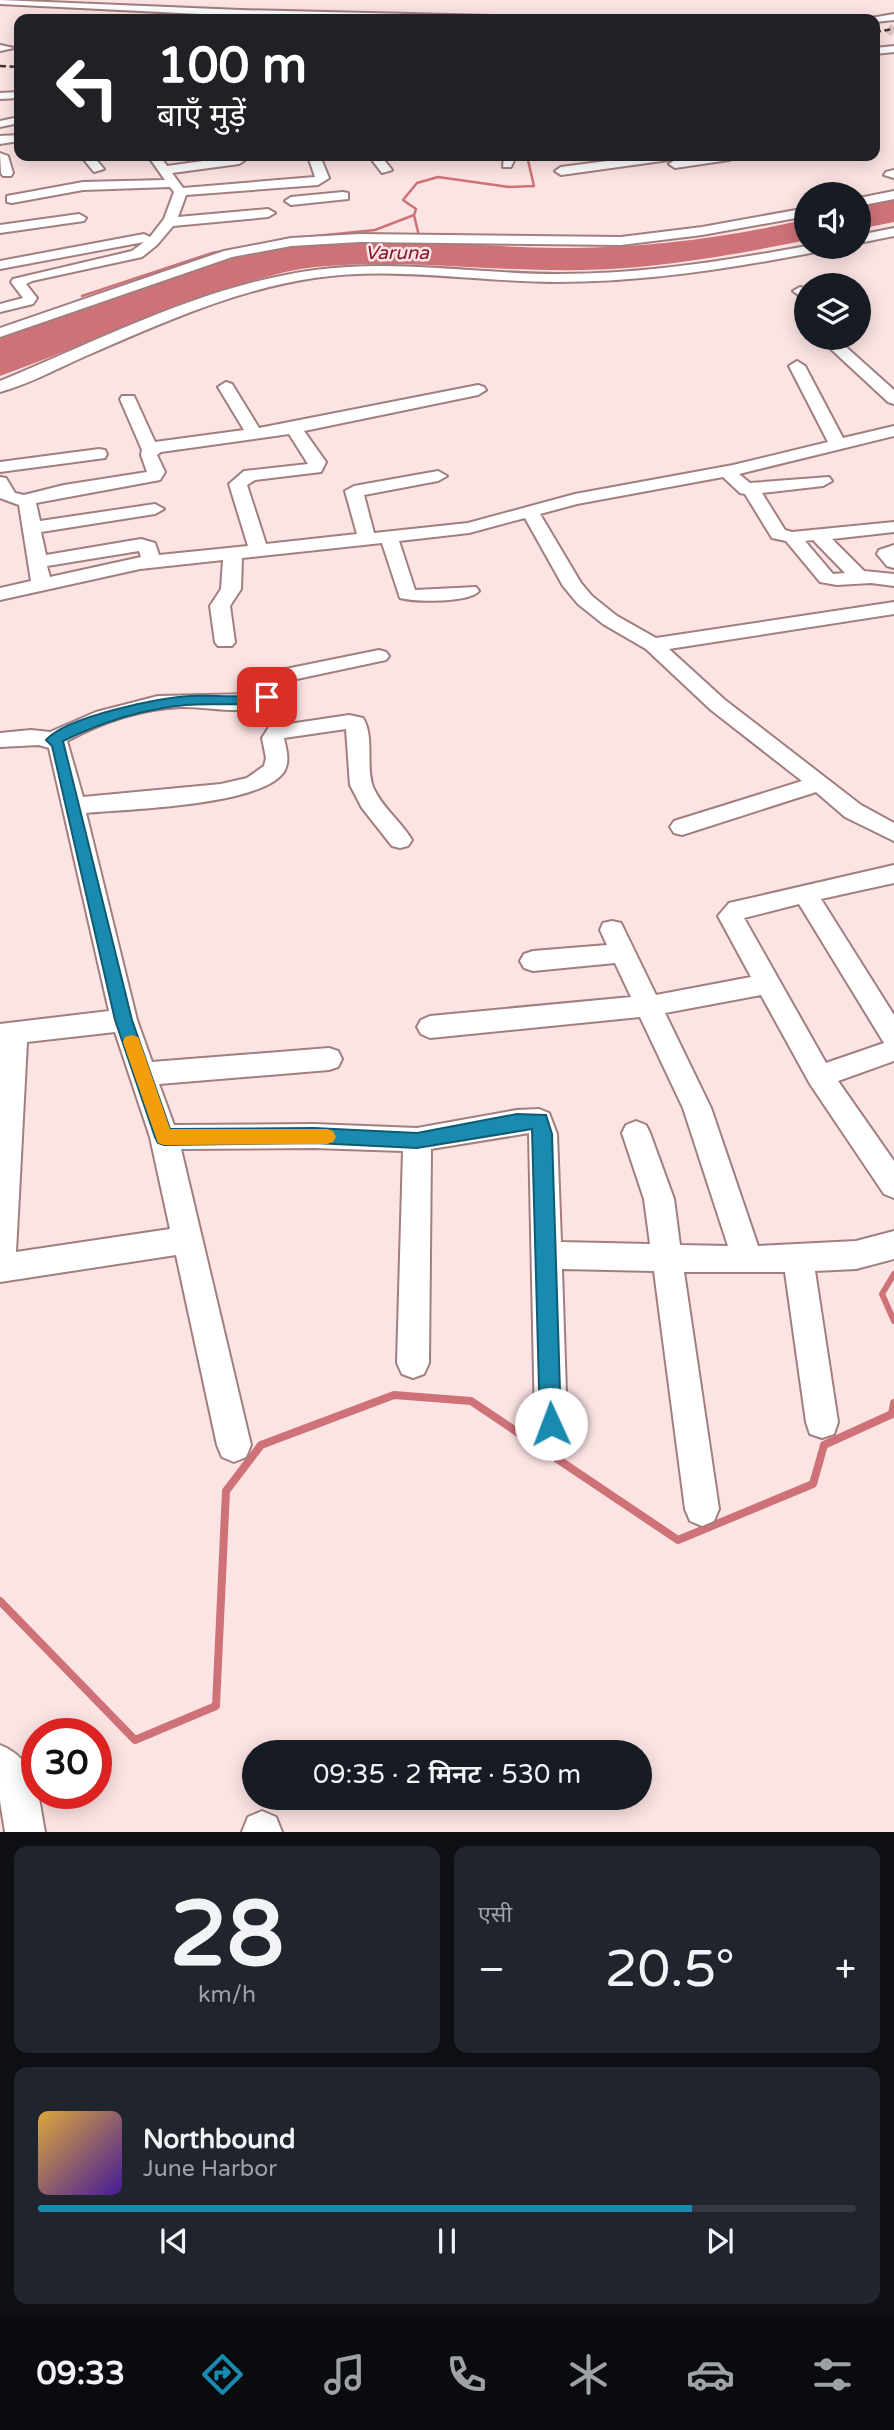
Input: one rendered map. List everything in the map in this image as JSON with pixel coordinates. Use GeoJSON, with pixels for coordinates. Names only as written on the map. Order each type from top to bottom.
{"type":"FeatureCollection","features":[{"type":"Feature","properties":{"kind":"street"},"geometry":{"type":"LineString","coordinates":[[142,4],[227,12],[280,5]]}},
{"type":"Feature","properties":{"kind":"street"},"geometry":{"type":"LineString","coordinates":[[370,14],[409,13],[449,5]]}},
{"type":"Feature","properties":{"kind":"street"},"geometry":{"type":"LineString","coordinates":[[2,8],[63,12],[178,8],[264,9],[338,14]]}},
{"type":"Feature","properties":{"kind":"street"},"geometry":{"type":"LineString","coordinates":[[880,24],[888,28]]}},
{"type":"Feature","properties":{"kind":"street"},"geometry":{"type":"LineString","coordinates":[[1,156],[7,173]]}},
{"type":"Feature","properties":{"kind":"street"},"geometry":{"type":"LineString","coordinates":[[92,161],[98,169]]}},
{"type":"Feature","properties":{"kind":"street"},"geometry":{"type":"LineString","coordinates":[[0,285],[137,254],[150,245],[170,222],[178,204],[176,188],[157,161]]}},
{"type":"Feature","properties":{"kind":"street"},"geometry":{"type":"LineString","coordinates":[[164,170],[232,161]]}},
{"type":"Feature","properties":{"kind":"street"},"geometry":{"type":"LineString","coordinates":[[12,200],[83,186],[249,188],[321,180],[323,177],[317,161]]}},
{"type":"Feature","properties":{"kind":"street"},"geometry":{"type":"LineString","coordinates":[[379,161],[386,170]]}},
{"type":"Feature","properties":{"kind":"street"},"geometry":{"type":"LineString","coordinates":[[561,171],[674,162]]}},
{"type":"Feature","properties":{"kind":"street"},"geometry":{"type":"LineString","coordinates":[[249,188],[253,201],[268,213]]}},
{"type":"Feature","properties":{"kind":"street"},"geometry":{"type":"LineString","coordinates":[[871,200],[894,195]]}},
{"type":"Feature","properties":{"kind":"street"},"geometry":{"type":"LineString","coordinates":[[170,222],[268,213],[343,196]]}},
{"type":"Feature","properties":{"kind":"street"},"geometry":{"type":"LineString","coordinates":[[0,333],[229,254],[291,242],[360,238],[621,241],[702,231],[794,214]]}},
{"type":"Feature","properties":{"kind":"street"},"geometry":{"type":"LineString","coordinates":[[0,229],[79,218]]}},
{"type":"Feature","properties":{"kind":"street"},"geometry":{"type":"LineString","coordinates":[[871,237],[894,232]]}},
{"type":"Feature","properties":{"kind":"street"},"geometry":{"type":"LineString","coordinates":[[0,308],[28,301],[30,298],[6,266],[106,243],[158,236]]}},
{"type":"Feature","properties":{"kind":"street"},"geometry":{"type":"LineString","coordinates":[[0,387],[176,314],[233,293],[293,278],[358,271],[593,278],[683,271],[794,252]]}},
{"type":"Feature","properties":{"kind":"street"},"geometry":{"type":"LineString","coordinates":[[840,350],[894,399]]}},
{"type":"Feature","properties":{"kind":"street"},"geometry":{"type":"LineString","coordinates":[[797,366],[838,444]]}},
{"type":"Feature","properties":{"kind":"street"},"geometry":{"type":"LineString","coordinates":[[866,374],[894,370]]}},
{"type":"Feature","properties":{"kind":"street"},"geometry":{"type":"LineString","coordinates":[[226,387],[254,433]]}},
{"type":"Feature","properties":{"kind":"street"},"geometry":{"type":"LineString","coordinates":[[150,450],[185,441],[294,428],[478,390]]}},
{"type":"Feature","properties":{"kind":"street"},"geometry":{"type":"LineString","coordinates":[[0,482],[8,497],[27,501],[64,490],[154,476],[156,472],[149,455],[150,450],[128,400]]}},
{"type":"Feature","properties":{"kind":"street"},"geometry":{"type":"LineString","coordinates":[[258,551],[238,484],[250,475],[315,468],[317,462],[294,428]]}},
{"type":"Feature","properties":{"kind":"street"},"geometry":{"type":"LineString","coordinates":[[0,594],[41,583],[151,562],[469,528],[575,499],[726,471],[894,431]]}},
{"type":"Feature","properties":{"kind":"street"},"geometry":{"type":"LineString","coordinates":[[0,467],[99,454]]}},
{"type":"Feature","properties":{"kind":"street"},"geometry":{"type":"LineString","coordinates":[[726,471],[743,488],[751,489],[823,481]]}},
{"type":"Feature","properties":{"kind":"street"},"geometry":{"type":"LineString","coordinates":[[367,539],[354,491],[438,476]]}},
{"type":"Feature","properties":{"kind":"street"},"geometry":{"type":"LineString","coordinates":[[751,489],[778,534],[792,537],[894,527]]}},
{"type":"Feature","properties":{"kind":"street"},"geometry":{"type":"LineString","coordinates":[[27,501],[41,583]]}},
{"type":"Feature","properties":{"kind":"street"},"geometry":{"type":"LineString","coordinates":[[32,528],[155,509]]}},
{"type":"Feature","properties":{"kind":"street"},"geometry":{"type":"LineString","coordinates":[[530,512],[584,600],[610,620],[653,645],[718,705],[853,811],[894,833]]}},
{"type":"Feature","properties":{"kind":"street"},"geometry":{"type":"LineString","coordinates":[[817,534],[859,578]]}},
{"type":"Feature","properties":{"kind":"street"},"geometry":{"type":"LineString","coordinates":[[389,537],[407,594],[415,596],[469,591]]}},
{"type":"Feature","properties":{"kind":"street"},"geometry":{"type":"LineString","coordinates":[[792,537],[827,578],[834,580],[871,576],[892,584]]}},
{"type":"Feature","properties":{"kind":"street"},"geometry":{"type":"LineString","coordinates":[[37,562],[141,545],[148,547],[151,562]]}},
{"type":"Feature","properties":{"kind":"street"},"geometry":{"type":"LineString","coordinates":[[894,551],[886,554],[894,562]]}},
{"type":"Feature","properties":{"kind":"street"},"geometry":{"type":"LineString","coordinates":[[225,642],[220,606],[231,589],[233,553]]}},
{"type":"Feature","properties":{"kind":"street"},"geometry":{"type":"LineString","coordinates":[[653,645],[894,608]]}},
{"type":"Feature","properties":{"kind":"street"},"geometry":{"type":"LineString","coordinates":[[0,740],[53,740],[94,720],[158,704],[190,700],[248,702],[263,699],[268,694],[268,679],[379,656]]}},
{"type":"Feature","properties":{"kind":"street"},"geometry":{"type":"LineString","coordinates":[[74,806],[221,792],[244,786],[268,777],[274,769],[277,760],[273,738],[277,732],[349,722],[355,723],[357,727],[361,785],[373,808],[400,840]]}},
{"type":"Feature","properties":{"kind":"street"},"geometry":{"type":"LineString","coordinates":[[53,740],[59,745],[124,1020],[164,1137],[234,1445]]}},
{"type":"Feature","properties":{"kind":"street"},"geometry":{"type":"LineString","coordinates":[[682,827],[820,783]]}},
{"type":"Feature","properties":{"kind":"street"},"geometry":{"type":"LineString","coordinates":[[894,874],[738,909],[730,916],[820,1076],[894,1185]]}},
{"type":"Feature","properties":{"kind":"street"},"geometry":{"type":"LineString","coordinates":[[806,895],[894,1037]]}},
{"type":"Feature","properties":{"kind":"street"},"geometry":{"type":"LineString","coordinates":[[533,961],[618,942],[696,1108],[748,1259]]}},
{"type":"Feature","properties":{"kind":"street"},"geometry":{"type":"LineString","coordinates":[[430,1027],[649,1006],[766,984]]}},
{"type":"Feature","properties":{"kind":"street"},"geometry":{"type":"LineString","coordinates":[[124,1020],[7,1034],[0,1266],[187,1240]]}},
{"type":"Feature","properties":{"kind":"street"},"geometry":{"type":"LineString","coordinates":[[820,1076],[894,1051]]}},
{"type":"Feature","properties":{"kind":"street"},"geometry":{"type":"LineString","coordinates":[[143,1074],[329,1059]]}},
{"type":"Feature","properties":{"kind":"street"},"geometry":{"type":"LineString","coordinates":[[164,1137],[314,1136],[417,1140],[517,1122],[539,1121],[543,1134],[551,1424]]}},
{"type":"Feature","properties":{"kind":"street"},"geometry":{"type":"LineString","coordinates":[[636,1133],[659,1199],[702,1509]]}},
{"type":"Feature","properties":{"kind":"street"},"geometry":{"type":"LineString","coordinates":[[413,1363],[417,1140]]}},
{"type":"Feature","properties":{"kind":"street"},"geometry":{"type":"LineString","coordinates":[[545,1255],[798,1258],[856,1255],[894,1245]]}},
{"type":"Feature","properties":{"kind":"street"},"geometry":{"type":"LineString","coordinates":[[798,1258],[822,1422]]}},
{"type":"Feature","properties":{"kind":"street"},"geometry":{"type":"LineString","coordinates":[[0,1764],[16,1781],[25,1832]]}},
{"type":"Feature","properties":{"kind":"water"},"geometry":{"type":"Polygon","coordinates":[[[894,199],[894,222],[871,227],[871,204],[894,199]]]}},
{"type":"Feature","properties":{"kind":"water","name":"Varuna"},"geometry":{"type":"Polygon","coordinates":[[[794,222],[794,242],[723,256],[609,269],[548,270],[381,264],[315,267],[247,283],[182,305],[0,376],[0,339],[191,269],[269,250],[309,244],[371,241],[559,248],[621,247],[746,232],[794,222]]]}},
{"type":"Feature","properties":{"kind":"waterway"},"geometry":{"type":"LineString","coordinates":[[414,215],[416,209],[403,200],[417,183],[438,177],[509,187],[534,186],[528,161]]}},
{"type":"Feature","properties":{"kind":"waterway"},"geometry":{"type":"LineString","coordinates":[[306,237],[375,230],[414,215]]}},
{"type":"Feature","properties":{"kind":"waterway","name":"Varuna"},"geometry":{"type":"LineString","coordinates":[[414,215],[419,236]]}},
{"type":"Feature","properties":{"kind":"waterway"},"geometry":{"type":"LineString","coordinates":[[82,296],[212,253],[293,238]]}},
{"type":"Feature","properties":{"kind":"waterway"},"geometry":{"type":"LineString","coordinates":[[894,1274],[882,1294],[894,1321]]}},
{"type":"Feature","properties":{"kind":"waterway"},"geometry":{"type":"LineString","coordinates":[[0,1601],[135,1740],[216,1706],[226,1491],[261,1445],[394,1395],[471,1401],[678,1540],[813,1484],[824,1445],[892,1414],[894,1403]]}},
{"type":"Feature","properties":{"kind":"tunnel"},"geometry":{"type":"LineString","coordinates":[[888,28],[894,32]]}},
{"type":"Feature","properties":{"kind":"railway"},"geometry":{"type":"LineString","coordinates":[[880,31],[894,29]]}},
{"type":"Feature","properties":{"kind":"railway"},"geometry":{"type":"LineString","coordinates":[[0,66],[14,67]]}},
{"type":"Feature","properties":{"kind":"slow traffic"},"geometry":{"type":"LineString","coordinates":[[132,1042],[164,1137],[327,1137]]}},
{"type":"Feature","properties":{"kind":"route"},"geometry":{"type":"LineString","coordinates":[[267,697],[248,702],[190,700],[128,710],[94,720],[53,740],[59,745],[124,1020],[164,1137],[314,1136],[417,1140],[533,1119],[539,1121],[543,1134],[551,1424]]}}]}
